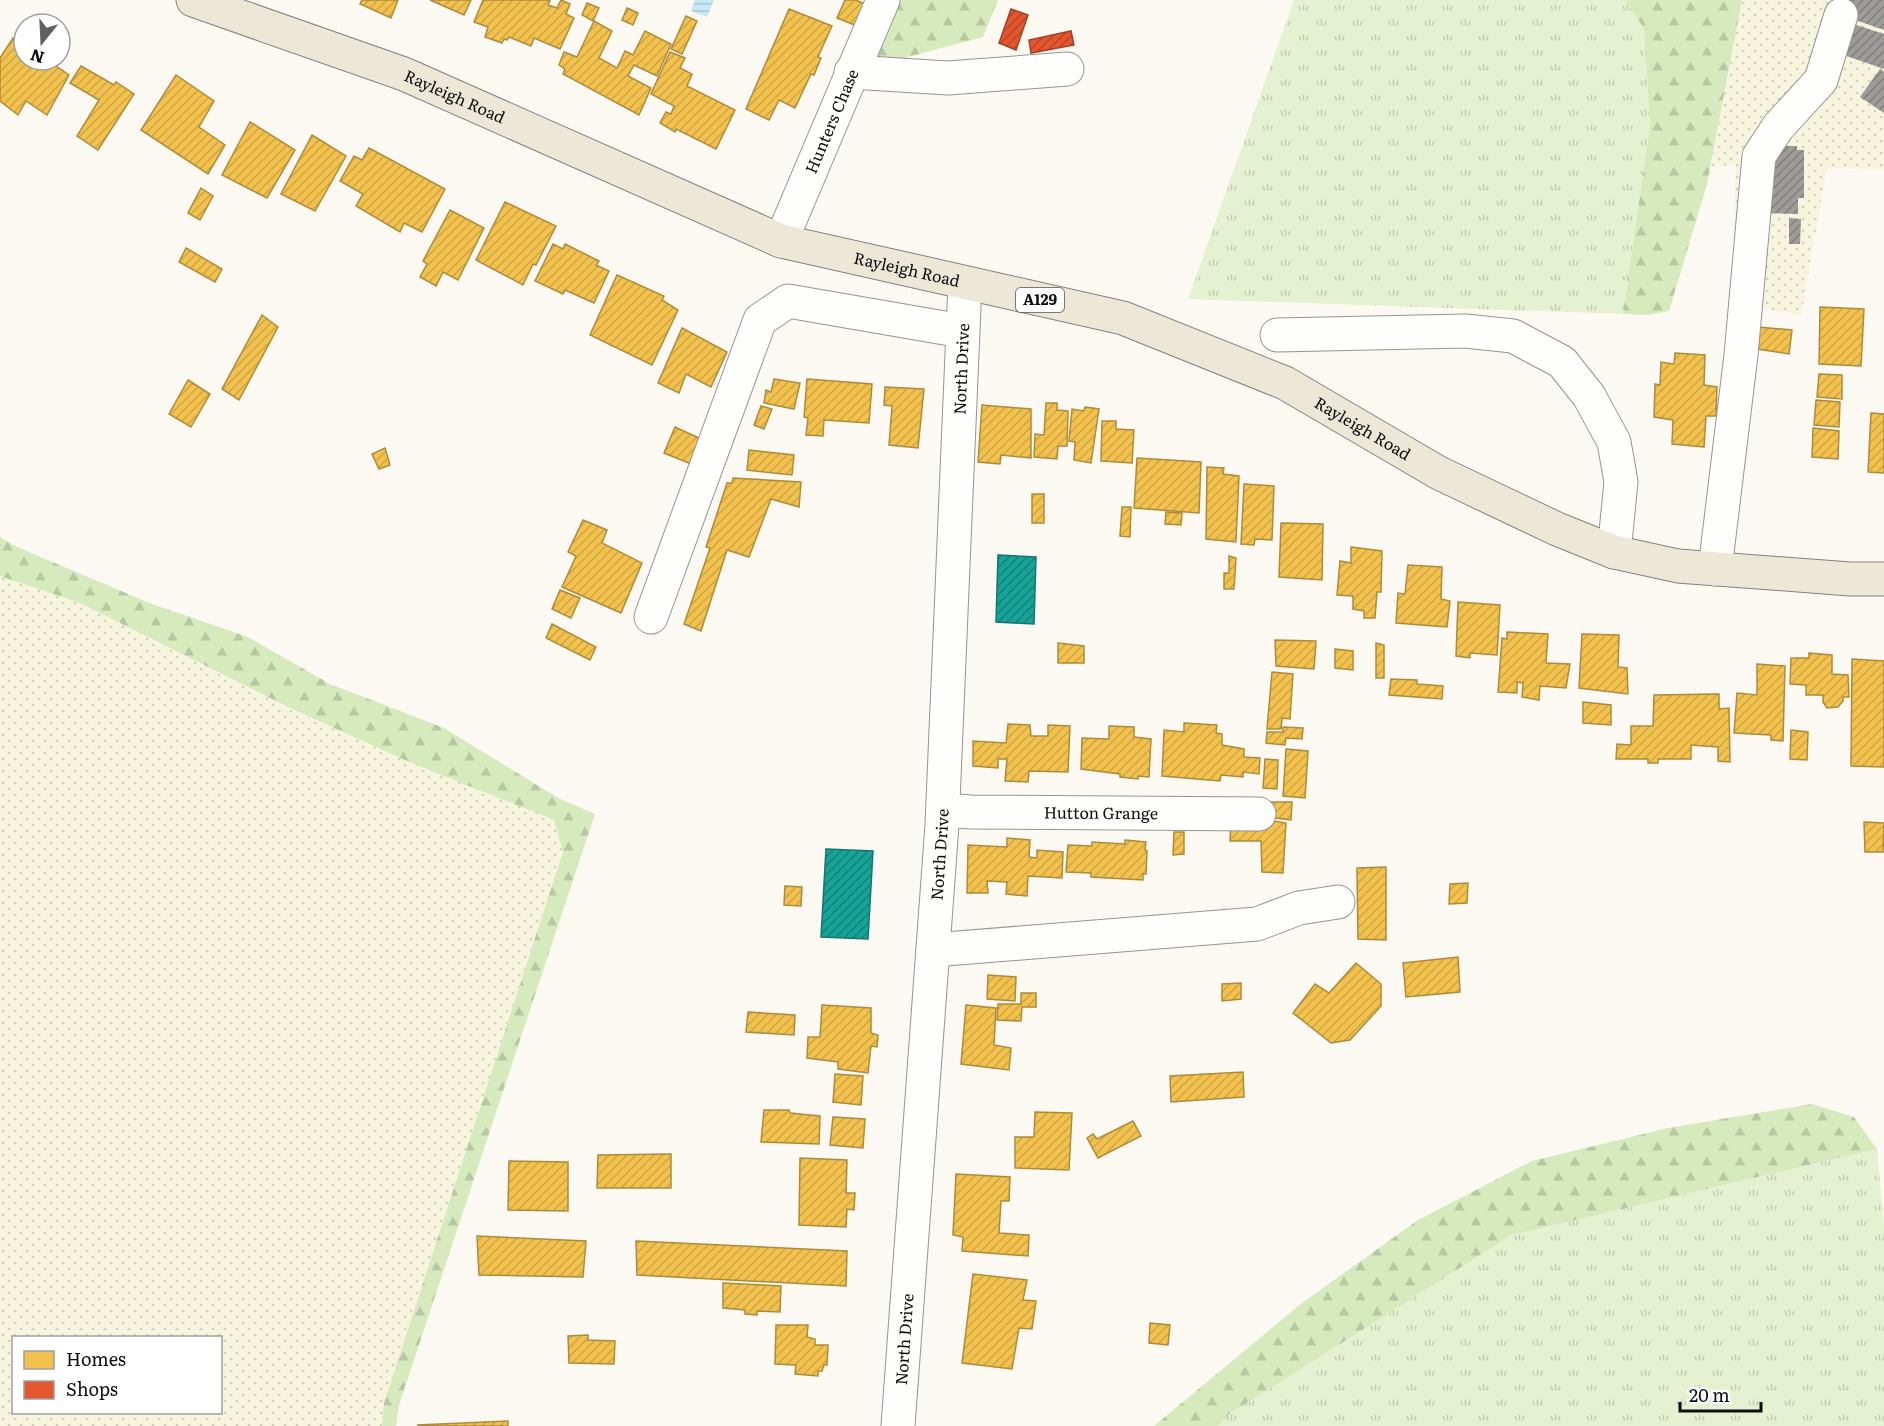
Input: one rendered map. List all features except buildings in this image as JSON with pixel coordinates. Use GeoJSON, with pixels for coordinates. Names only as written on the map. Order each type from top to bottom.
{"type":"FeatureCollection","features":[{"type":"Feature","properties":{"kind":"main road","name":"Rayleigh Road"},"geometry":{"type":"LineString","coordinates":[[193,0],[404,74],[781,241],[1123,318],[1285,383],[1439,473],[1557,529],[1614,552],[1678,566],[1850,579],[1884,579]]}},
{"type":"Feature","properties":{"kind":"street","name":"Hunters Chase"},"geometry":{"type":"LineString","coordinates":[[781,241],[883,0]]}},
{"type":"Feature","properties":{"kind":"street"},"geometry":{"type":"LineString","coordinates":[[1715,569],[1741,355],[1759,156],[1778,127],[1821,80],[1841,15]]}},
{"type":"Feature","properties":{"kind":"street"},"geometry":{"type":"LineString","coordinates":[[851,72],[948,78],[1067,69]]}},
{"type":"Feature","properties":{"kind":"street","name":"North Drive"},"geometry":{"type":"LineString","coordinates":[[898,1426],[943,810],[965,284]]}},
{"type":"Feature","properties":{"kind":"street"},"geometry":{"type":"LineString","coordinates":[[651,617],[760,320],[788,301],[962,331]]}},
{"type":"Feature","properties":{"kind":"street"},"geometry":{"type":"LineString","coordinates":[[1277,335],[1465,331],[1513,336],[1562,362],[1589,396],[1614,442],[1621,482],[1614,552]]}},
{"type":"Feature","properties":{"kind":"street","name":"Hutton Grange"},"geometry":{"type":"LineString","coordinates":[[943,810],[1259,814]]}},
{"type":"Feature","properties":{"kind":"street"},"geometry":{"type":"LineString","coordinates":[[933,950],[1257,924],[1299,908],[1338,902]]}},
{"type":"Feature","properties":{"kind":"shaded area"},"geometry":{"type":"Polygon","coordinates":[[[1742,0],[1884,0],[1884,170],[1827,168],[1801,315],[1733,304],[1736,165],[1711,166],[1742,0]]]}},
{"type":"Feature","properties":{"kind":"shaded area"},"geometry":{"type":"Polygon","coordinates":[[[0,576],[80,603],[290,709],[409,762],[554,820],[563,852],[384,1403],[382,1426],[0,1426],[0,576]]]}},
{"type":"Feature","properties":{"kind":"green space"},"geometry":{"type":"Polygon","coordinates":[[[881,0],[998,0],[983,37],[851,72],[881,0]]]}},
{"type":"Feature","properties":{"kind":"green space"},"geometry":{"type":"Polygon","coordinates":[[[1294,0],[1626,0],[1644,29],[1650,125],[1623,314],[1188,299],[1294,0]]]}},
{"type":"Feature","properties":{"kind":"green space"},"geometry":{"type":"Polygon","coordinates":[[[1626,0],[1742,0],[1707,184],[1669,311],[1648,315],[1623,314],[1650,125],[1644,29],[1626,0]]]}},
{"type":"Feature","properties":{"kind":"green space"},"geometry":{"type":"Polygon","coordinates":[[[0,537],[17,547],[152,604],[248,637],[330,684],[444,728],[560,799],[595,814],[399,1405],[396,1426],[382,1426],[384,1403],[563,852],[554,820],[409,762],[290,708],[80,603],[0,576],[0,537]]]}},
{"type":"Feature","properties":{"kind":"green space"},"geometry":{"type":"Polygon","coordinates":[[[1812,1104],[1854,1117],[1877,1149],[1512,1235],[1228,1415],[1218,1426],[1154,1426],[1302,1303],[1418,1220],[1532,1161],[1668,1128],[1812,1104]]]}},
{"type":"Feature","properties":{"kind":"green space"},"geometry":{"type":"Polygon","coordinates":[[[1877,1149],[1884,1227],[1884,1426],[1218,1426],[1228,1415],[1512,1235],[1877,1149]]]}},
{"type":"Feature","properties":{"kind":"water"},"geometry":{"type":"Polygon","coordinates":[[[695,0],[714,0],[707,17],[691,11],[695,0]]]}}]}
